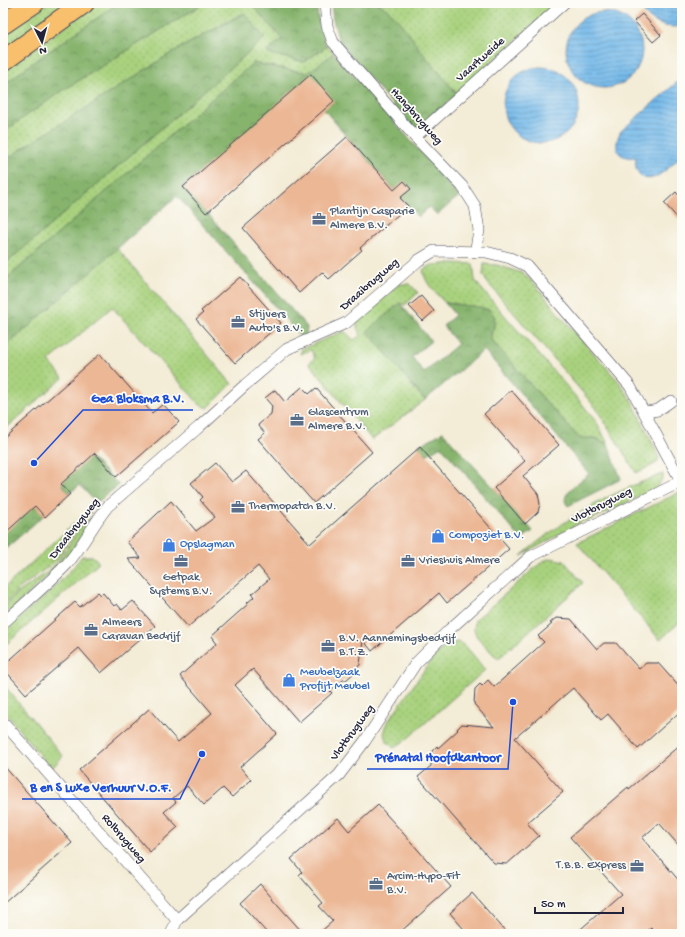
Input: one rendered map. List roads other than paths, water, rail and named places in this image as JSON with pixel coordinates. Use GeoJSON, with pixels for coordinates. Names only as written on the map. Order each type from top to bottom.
{"type":"FeatureCollection","features":[{"type":"Feature","properties":{"kind":"highway"},"geometry":{"type":"LineString","coordinates":[[3,24],[34,3]]}},
{"type":"Feature","properties":{"kind":"highway"},"geometry":{"type":"LineString","coordinates":[[3,61],[84,3]]}},
{"type":"Feature","properties":{"kind":"street","name":"Hangbrugweg"},"geometry":{"type":"LineString","coordinates":[[326,3],[327,26],[332,42],[415,137],[462,186],[475,206],[479,230],[476,248],[477,252]]}},
{"type":"Feature","properties":{"kind":"street","name":"Vaartweide"},"geometry":{"type":"LineString","coordinates":[[415,137],[564,3]]}},
{"type":"Feature","properties":{"kind":"street","name":"Draaibrugweg"},"geometry":{"type":"LineString","coordinates":[[3,623],[67,564],[82,544],[100,515],[108,506],[199,428],[245,385],[287,350],[346,323],[413,265],[434,251],[486,252],[510,258],[527,266],[630,386],[646,412],[682,481]]}},
{"type":"Feature","properties":{"kind":"street"},"geometry":{"type":"LineString","coordinates":[[646,412],[658,410],[671,400]]}},
{"type":"Feature","properties":{"kind":"street","name":"Vlotbrugweg"},"geometry":{"type":"LineString","coordinates":[[171,934],[177,920],[339,775],[365,741],[416,662],[450,629],[530,557],[682,481]]}},
{"type":"Feature","properties":{"kind":"street","name":"Rolbrugweg"},"geometry":{"type":"LineString","coordinates":[[3,722],[177,920]]}},
{"type":"Feature","properties":{"kind":"water"},"geometry":{"type":"Polygon","coordinates":[[[638,3],[682,3],[682,26],[675,27],[662,25],[650,19],[638,3]]]}},
{"type":"Feature","properties":{"kind":"water"},"geometry":{"type":"Polygon","coordinates":[[[604,12],[619,15],[631,23],[639,35],[642,50],[639,65],[631,77],[619,85],[604,88],[589,85],[577,77],[569,65],[566,50],[569,35],[577,23],[589,15],[604,12]]]}},
{"type":"Feature","properties":{"kind":"water"},"geometry":{"type":"Polygon","coordinates":[[[533,67],[549,67],[562,73],[573,84],[579,97],[577,120],[562,137],[549,143],[533,143],[520,137],[505,120],[503,113],[503,97],[509,84],[526,69],[533,67]]]}},
{"type":"Feature","properties":{"kind":"water"},"geometry":{"type":"Polygon","coordinates":[[[682,78],[682,155],[662,173],[650,178],[645,178],[640,175],[636,169],[636,157],[623,156],[619,153],[617,142],[619,134],[682,78]]]}},
{"type":"Feature","properties":{"kind":"place","name":"Plantijn Casparie Almere B.V."},"geometry":{"type":"Point","coordinates":[319,219]}},
{"type":"Feature","properties":{"kind":"place","name":"Stijvers Auto's B.V."},"geometry":{"type":"Point","coordinates":[238,322]}},
{"type":"Feature","properties":{"kind":"place","name":"Glascentrum Almere B.V."},"geometry":{"type":"Point","coordinates":[297,420]}},
{"type":"Feature","properties":{"kind":"place","name":"Gea Bloksma B.V."},"geometry":{"type":"Point","coordinates":[34,463]}},
{"type":"Feature","properties":{"kind":"place","name":"Thermopatch B.V."},"geometry":{"type":"Point","coordinates":[238,507]}},
{"type":"Feature","properties":{"kind":"place","name":"Compoziet B.V."},"geometry":{"type":"Point","coordinates":[438,536]}},
{"type":"Feature","properties":{"kind":"place","name":"Opslagman"},"geometry":{"type":"Point","coordinates":[169,545]}},
{"type":"Feature","properties":{"kind":"place","name":"Getpak Systems B.V."},"geometry":{"type":"Point","coordinates":[181,561]}},
{"type":"Feature","properties":{"kind":"place","name":"Vrieshuis Almere"},"geometry":{"type":"Point","coordinates":[408,561]}},
{"type":"Feature","properties":{"kind":"place","name":"Almeers Caravan Bedrijf"},"geometry":{"type":"Point","coordinates":[91,630]}},
{"type":"Feature","properties":{"kind":"place","name":"B.V. Aannemingsbedrijf B.T.Z."},"geometry":{"type":"Point","coordinates":[328,646]}},
{"type":"Feature","properties":{"kind":"place","name":"Meubelzaak Profijt Meubel"},"geometry":{"type":"Point","coordinates":[289,680]}},
{"type":"Feature","properties":{"kind":"place","name":"Prénatal Hoofdkantoor"},"geometry":{"type":"Point","coordinates":[513,702]}},
{"type":"Feature","properties":{"kind":"place","name":"B en S Luxe Verhuur V.O.F."},"geometry":{"type":"Point","coordinates":[202,754]}},
{"type":"Feature","properties":{"kind":"place","name":"T.B.B. Express"},"geometry":{"type":"Point","coordinates":[637,866]}},
{"type":"Feature","properties":{"kind":"place","name":"Arcim-Hypo-Fit B.V."},"geometry":{"type":"Point","coordinates":[376,884]}}]}
